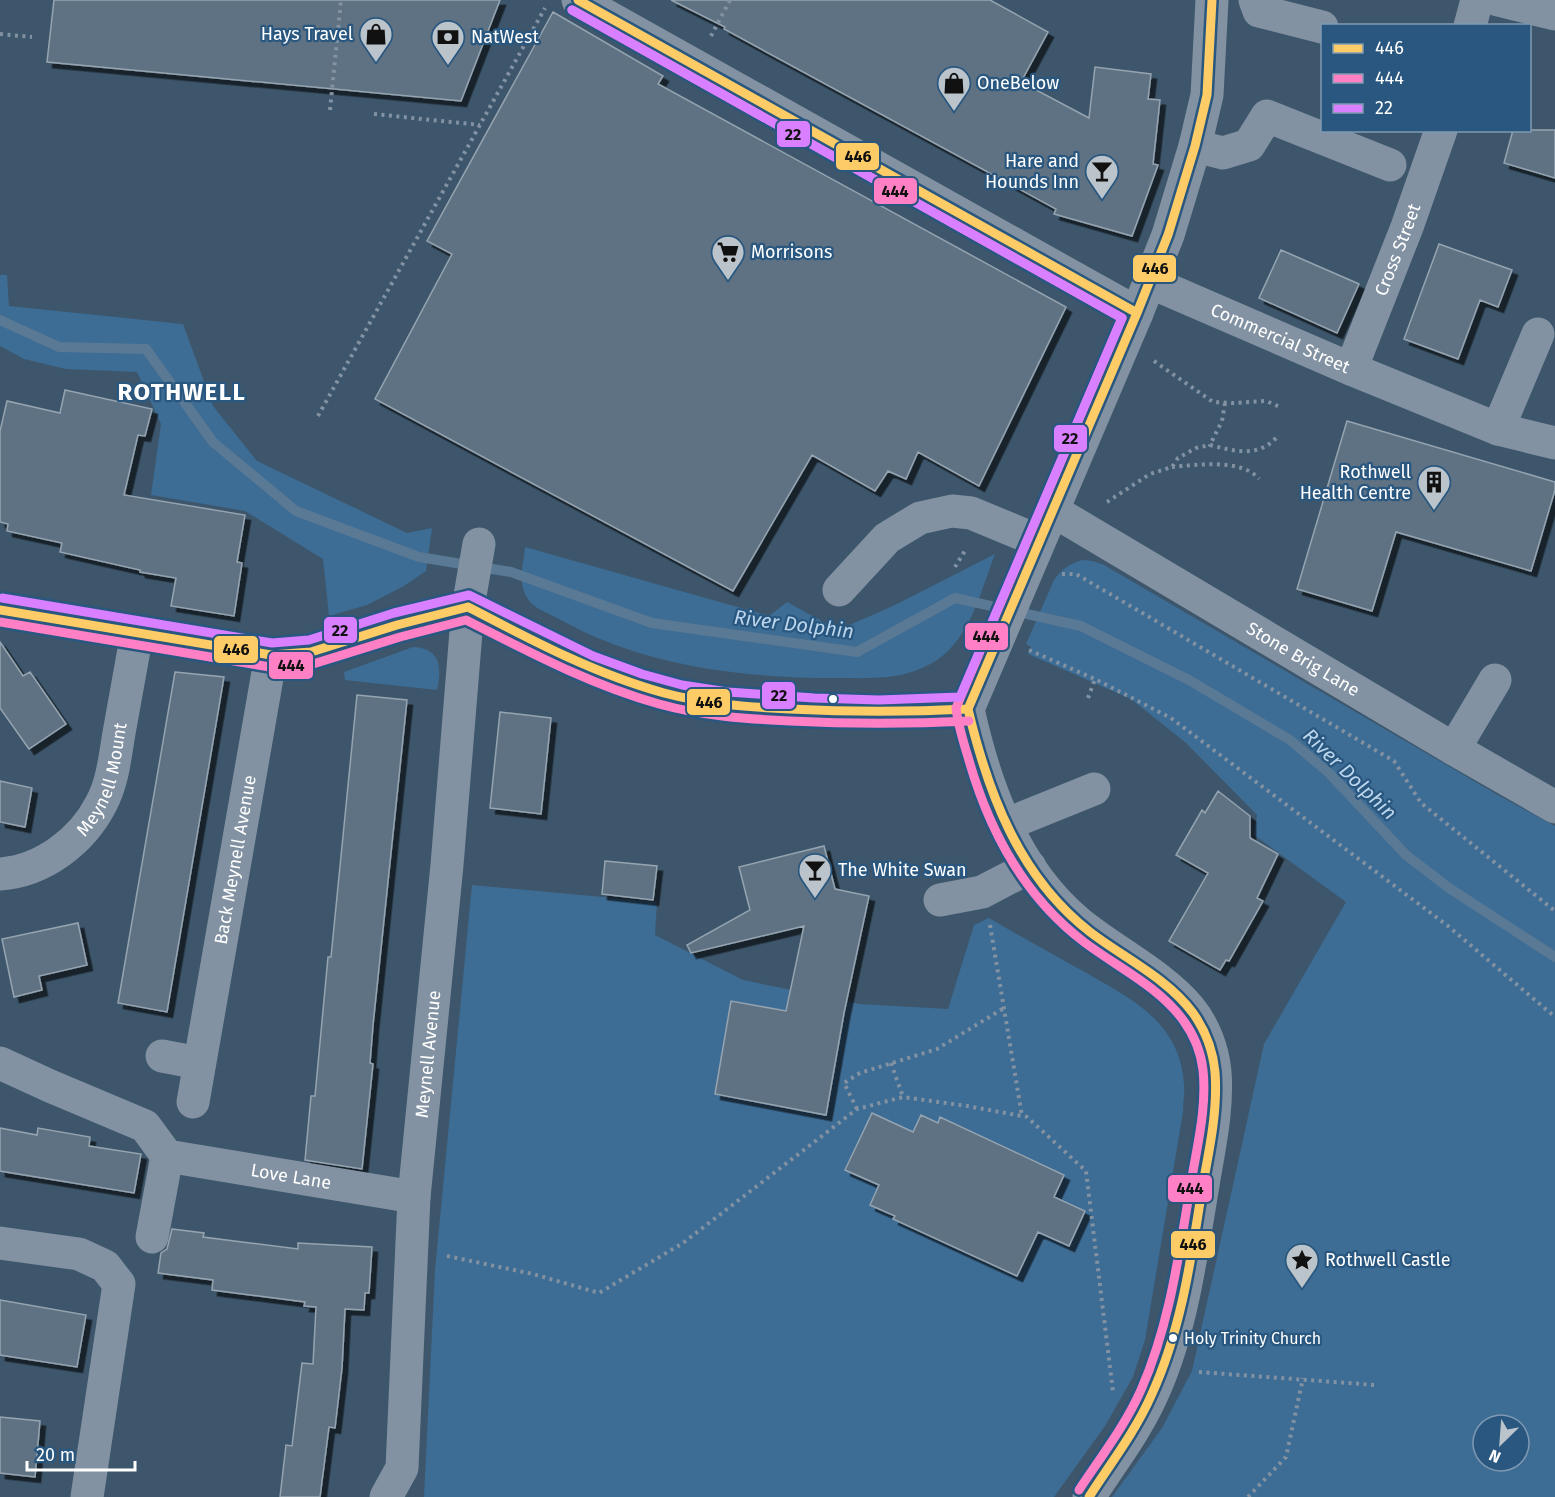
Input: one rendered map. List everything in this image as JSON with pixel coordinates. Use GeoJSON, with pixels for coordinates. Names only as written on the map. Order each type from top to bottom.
{"type":"FeatureCollection","features":[{"type":"Feature","properties":{"kind":"street"},"geometry":{"type":"LineString","coordinates":[[578,0],[1131,327]]}},
{"type":"Feature","properties":{"kind":"street"},"geometry":{"type":"LineString","coordinates":[[1089,1497],[1135,1426],[1151,1397],[1163,1367],[1178,1316],[1196,1225],[1214,1116],[1215,1071],[1207,1037],[1190,1009],[1158,979],[1078,922],[1045,890],[1005,825],[978,754],[968,709],[1039,542],[1063,517],[1131,327],[1168,235],[1195,146],[1207,95],[1212,0]]}},
{"type":"Feature","properties":{"kind":"street"},"geometry":{"type":"LineString","coordinates":[[1255,0],[1259,11],[1321,26]]}},
{"type":"Feature","properties":{"kind":"street"},"geometry":{"type":"LineString","coordinates":[[1471,24],[1477,0]]}},
{"type":"Feature","properties":{"kind":"street"},"geometry":{"type":"LineString","coordinates":[[1498,0],[1555,14]]}},
{"type":"Feature","properties":{"kind":"street"},"geometry":{"type":"LineString","coordinates":[[1195,146],[1223,153],[1249,145],[1267,116],[1390,165]]}},
{"type":"Feature","properties":{"kind":"street","name":"Cross Street"},"geometry":{"type":"LineString","coordinates":[[1352,369],[1407,227],[1440,132]]}},
{"type":"Feature","properties":{"kind":"street","name":"Commercial Street"},"geometry":{"type":"LineString","coordinates":[[1150,282],[1498,429],[1555,443]]}},
{"type":"Feature","properties":{"kind":"street"},"geometry":{"type":"LineString","coordinates":[[1498,429],[1538,334]]}},
{"type":"Feature","properties":{"kind":"street"},"geometry":{"type":"LineString","coordinates":[[839,590],[887,538],[920,518],[952,511],[971,513],[1039,542]]}},
{"type":"Feature","properties":{"kind":"street","name":"Stone Brig Lane"},"geometry":{"type":"LineString","coordinates":[[1063,517],[1555,807]]}},
{"type":"Feature","properties":{"kind":"street","name":"Meynell Avenue"},"geometry":{"type":"LineString","coordinates":[[386,1497],[402,1468],[414,1197],[446,877],[471,592],[479,544]]}},
{"type":"Feature","properties":{"kind":"street"},"geometry":{"type":"LineString","coordinates":[[0,610],[271,655],[311,652],[397,625],[471,592],[571,659],[617,678],[665,693],[704,701],[761,708],[903,713],[968,709]]}},
{"type":"Feature","properties":{"kind":"street","name":"Meynell Mount"},"geometry":{"type":"LineString","coordinates":[[0,874],[9,874],[38,865],[64,850],[86,828],[102,803],[112,774],[136,633]]}},
{"type":"Feature","properties":{"kind":"street","name":"Back Meynell Avenue"},"geometry":{"type":"LineString","coordinates":[[193,1102],[271,655]]}},
{"type":"Feature","properties":{"kind":"street"},"geometry":{"type":"LineString","coordinates":[[1454,749],[1495,680]]}},
{"type":"Feature","properties":{"kind":"street"},"geometry":{"type":"LineString","coordinates":[[1005,825],[1094,789]]}},
{"type":"Feature","properties":{"kind":"street"},"geometry":{"type":"LineString","coordinates":[[940,900],[982,892],[1030,867]]}},
{"type":"Feature","properties":{"kind":"street"},"geometry":{"type":"LineString","coordinates":[[162,1056],[199,1063]]}},
{"type":"Feature","properties":{"kind":"street"},"geometry":{"type":"LineString","coordinates":[[0,1063],[145,1126],[167,1156],[152,1237]]}},
{"type":"Feature","properties":{"kind":"street","name":"Love Lane"},"geometry":{"type":"LineString","coordinates":[[167,1156],[414,1197]]}},
{"type":"Feature","properties":{"kind":"street"},"geometry":{"type":"LineString","coordinates":[[0,1243],[79,1254],[105,1266],[120,1284],[87,1497]]}},
{"type":"Feature","properties":{"kind":"path"},"geometry":{"type":"LineString","coordinates":[[330,110],[341,0]]}},
{"type":"Feature","properties":{"kind":"path"},"geometry":{"type":"LineString","coordinates":[[318,416],[549,0]]}},
{"type":"Feature","properties":{"kind":"path"},"geometry":{"type":"LineString","coordinates":[[715,29],[730,0]]}},
{"type":"Feature","properties":{"kind":"path"},"geometry":{"type":"LineString","coordinates":[[0,34],[32,37]]}},
{"type":"Feature","properties":{"kind":"path"},"geometry":{"type":"LineString","coordinates":[[374,114],[480,125]]}},
{"type":"Feature","properties":{"kind":"path"},"geometry":{"type":"LineString","coordinates":[[1131,327],[1213,402],[1266,401],[1280,407]]}},
{"type":"Feature","properties":{"kind":"path"},"geometry":{"type":"LineString","coordinates":[[1210,445],[1222,421],[1225,403]]}},
{"type":"Feature","properties":{"kind":"path"},"geometry":{"type":"LineString","coordinates":[[1172,467],[1178,458],[1196,448],[1210,445],[1241,452],[1260,450],[1270,445],[1276,438]]}},
{"type":"Feature","properties":{"kind":"path"},"geometry":{"type":"LineString","coordinates":[[1063,517],[1150,474],[1172,467],[1209,464],[1229,466],[1245,469],[1259,479]]}},
{"type":"Feature","properties":{"kind":"path"},"geometry":{"type":"LineString","coordinates":[[1025,572],[1076,574],[1394,761],[1421,803],[1555,911]]}},
{"type":"Feature","properties":{"kind":"path"},"geometry":{"type":"LineString","coordinates":[[1000,637],[1095,679],[1171,718],[1448,926],[1555,1017]]}},
{"type":"Feature","properties":{"kind":"path"},"geometry":{"type":"LineString","coordinates":[[1088,698],[1095,679]]}},
{"type":"Feature","properties":{"kind":"path"},"geometry":{"type":"LineString","coordinates":[[982,892],[1022,1116]]}},
{"type":"Feature","properties":{"kind":"path"},"geometry":{"type":"LineString","coordinates":[[857,1109],[844,1083],[860,1072],[937,1049],[1004,1008]]}},
{"type":"Feature","properties":{"kind":"path"},"geometry":{"type":"LineString","coordinates":[[891,1063],[903,1097]]}},
{"type":"Feature","properties":{"kind":"path"},"geometry":{"type":"LineString","coordinates":[[411,1249],[533,1274],[599,1293],[683,1243],[857,1109],[903,1097],[1027,1117],[1086,1171],[1114,1402]]}},
{"type":"Feature","properties":{"kind":"path"},"geometry":{"type":"LineString","coordinates":[[1163,1367],[1375,1385]]}},
{"type":"Feature","properties":{"kind":"path"},"geometry":{"type":"LineString","coordinates":[[1248,1497],[1286,1457],[1303,1378]]}},
{"type":"Feature","properties":{"kind":"shaded area"},"geometry":{"type":"Polygon","coordinates":[[[0,275],[7,275],[9,306],[183,324],[213,406],[257,461],[407,533],[432,528],[426,571],[404,586],[367,605],[329,616],[323,559],[245,511],[151,495],[161,424],[137,372],[66,369],[24,359],[0,346],[0,275]]]}},
{"type":"Feature","properties":{"kind":"shaded area"},"geometry":{"type":"Polygon","coordinates":[[[525,547],[769,616],[787,602],[838,630],[893,606],[995,554],[967,626],[949,650],[937,660],[925,667],[900,675],[876,678],[836,678],[728,672],[693,666],[624,648],[591,635],[541,610],[526,597],[522,583],[525,547]]]}},
{"type":"Feature","properties":{"kind":"shaded area"},"geometry":{"type":"Polygon","coordinates":[[[1082,560],[1104,565],[1555,826],[1555,1497],[1112,1497],[1162,1428],[1192,1371],[1264,1044],[1346,902],[1254,835],[1257,815],[1186,743],[1131,699],[1028,654],[1031,647],[1026,644],[1054,580],[1066,567],[1082,560]]]}},
{"type":"Feature","properties":{"kind":"shaded area"},"geometry":{"type":"Polygon","coordinates":[[[413,647],[422,648],[434,655],[439,667],[437,690],[345,680],[344,672],[413,647]]]}},
{"type":"Feature","properties":{"kind":"shaded area"},"geometry":{"type":"Polygon","coordinates":[[[472,885],[657,902],[655,935],[743,980],[860,1004],[948,1009],[974,925],[989,918],[1117,991],[1149,1014],[1163,1028],[1180,1062],[1184,1084],[1183,1112],[1145,1340],[1133,1377],[1105,1426],[1054,1497],[424,1497],[435,1270],[472,885]]]}},
{"type":"Feature","properties":{"kind":"building"},"geometry":{"type":"Polygon","coordinates":[[[54,0],[500,0],[461,101],[47,62],[54,0]]]}},
{"type":"Feature","properties":{"kind":"building"},"geometry":{"type":"Polygon","coordinates":[[[671,0],[990,0],[1048,32],[1021,82],[1089,118],[1095,67],[1151,74],[1148,99],[1160,100],[1153,164],[1158,165],[1132,236],[1054,214],[1056,209],[724,29],[725,27],[671,0]]]}},
{"type":"Feature","properties":{"kind":"building","name":"Morrisons"},"geometry":{"type":"Polygon","coordinates":[[[553,12],[663,76],[658,84],[1066,307],[979,486],[918,452],[906,479],[888,471],[875,491],[812,455],[733,591],[375,399],[452,254],[427,241],[553,12]]]}},
{"type":"Feature","properties":{"kind":"building"},"geometry":{"type":"Polygon","coordinates":[[[1555,130],[1555,178],[1504,163],[1512,132],[1555,130]]]}},
{"type":"Feature","properties":{"kind":"building"},"geometry":{"type":"Polygon","coordinates":[[[1439,244],[1512,270],[1498,307],[1480,300],[1458,359],[1404,339],[1439,244]]]}},
{"type":"Feature","properties":{"kind":"building"},"geometry":{"type":"Polygon","coordinates":[[[1281,250],[1359,284],[1337,333],[1259,298],[1281,250]]]}},
{"type":"Feature","properties":{"kind":"building"},"geometry":{"type":"Polygon","coordinates":[[[65,390],[152,409],[145,436],[138,435],[124,495],[245,515],[237,562],[242,563],[234,616],[171,606],[176,578],[140,572],[140,570],[60,552],[62,543],[7,531],[8,524],[0,522],[0,431],[7,401],[60,413],[65,390]]]}},
{"type":"Feature","properties":{"kind":"building","name":"Rothwell Health Centre"},"geometry":{"type":"Polygon","coordinates":[[[1347,421],[1555,482],[1555,490],[1531,571],[1396,532],[1372,611],[1297,589],[1347,421]]]}},
{"type":"Feature","properties":{"kind":"building"},"geometry":{"type":"Polygon","coordinates":[[[0,642],[23,676],[30,672],[66,724],[29,749],[0,708],[0,642]]]}},
{"type":"Feature","properties":{"kind":"building"},"geometry":{"type":"Polygon","coordinates":[[[175,672],[224,677],[167,1012],[118,1003],[175,672]]]}},
{"type":"Feature","properties":{"kind":"building"},"geometry":{"type":"Polygon","coordinates":[[[357,695],[407,700],[373,1025],[370,1063],[373,1064],[362,1169],[305,1160],[311,1096],[315,1096],[328,957],[331,957],[357,695]]]}},
{"type":"Feature","properties":{"kind":"building"},"geometry":{"type":"Polygon","coordinates":[[[500,712],[551,718],[541,814],[490,808],[500,712]]]}},
{"type":"Feature","properties":{"kind":"building"},"geometry":{"type":"Polygon","coordinates":[[[0,781],[32,788],[25,827],[0,822],[0,781]]]}},
{"type":"Feature","properties":{"kind":"building"},"geometry":{"type":"Polygon","coordinates":[[[1218,791],[1250,816],[1250,838],[1278,854],[1257,898],[1263,901],[1229,961],[1226,960],[1220,970],[1169,941],[1208,873],[1176,855],[1202,810],[1205,813],[1218,791]]]}},
{"type":"Feature","properties":{"kind":"building"},"geometry":{"type":"Polygon","coordinates":[[[824,846],[835,889],[869,896],[844,1013],[826,1115],[715,1094],[731,1001],[786,1011],[804,926],[691,953],[687,945],[750,910],[739,867],[824,846]]]}},
{"type":"Feature","properties":{"kind":"building"},"geometry":{"type":"Polygon","coordinates":[[[605,861],[657,866],[653,900],[602,894],[605,861]]]}},
{"type":"Feature","properties":{"kind":"building"},"geometry":{"type":"Polygon","coordinates":[[[78,923],[87,965],[39,976],[42,990],[14,997],[2,939],[78,923]]]}},
{"type":"Feature","properties":{"kind":"building"},"geometry":{"type":"Polygon","coordinates":[[[872,1113],[913,1132],[921,1115],[938,1123],[940,1117],[1064,1175],[1054,1197],[1085,1211],[1069,1246],[1038,1232],[1017,1276],[893,1219],[895,1216],[870,1205],[879,1185],[845,1170],[872,1113]]]}},
{"type":"Feature","properties":{"kind":"building"},"geometry":{"type":"Polygon","coordinates":[[[0,1128],[37,1135],[38,1128],[90,1137],[89,1146],[141,1154],[134,1193],[0,1171],[0,1128]]]}},
{"type":"Feature","properties":{"kind":"building"},"geometry":{"type":"Polygon","coordinates":[[[172,1229],[204,1233],[203,1237],[298,1249],[298,1243],[372,1247],[369,1293],[365,1293],[364,1310],[345,1309],[342,1368],[335,1428],[329,1427],[320,1497],[280,1497],[286,1445],[292,1446],[302,1363],[313,1364],[316,1307],[304,1306],[305,1302],[212,1290],[213,1280],[158,1273],[161,1253],[167,1249],[172,1229]]]}},
{"type":"Feature","properties":{"kind":"building"},"geometry":{"type":"Polygon","coordinates":[[[0,1300],[86,1315],[77,1367],[0,1355],[0,1300]]]}},
{"type":"Feature","properties":{"kind":"building"},"geometry":{"type":"Polygon","coordinates":[[[0,1417],[40,1421],[35,1477],[0,1473],[0,1417]]]}},
{"type":"Feature","properties":{"kind":"waterway","name":"River Dolphin"},"geometry":{"type":"LineString","coordinates":[[0,320],[59,347],[146,349],[213,442],[296,511],[419,557],[511,572],[652,623],[857,652],[955,598],[1081,626],[1189,680],[1290,740],[1329,773],[1406,855],[1449,888],[1555,957]]}},
{"type":"Feature","properties":{"kind":"transit line","name":"446"},"geometry":{"type":"LineString","coordinates":[[578,0],[1137,313]]}},
{"type":"Feature","properties":{"kind":"transit line","name":"446"},"geometry":{"type":"LineString","coordinates":[[1089,1497],[1145,1409],[1170,1346],[1184,1295],[1210,1146],[1216,1087],[1214,1064],[1201,1026],[1183,1001],[1171,989],[1090,932],[1065,910],[1025,859],[997,802],[968,709],[1168,235],[1195,146],[1207,95],[1212,0]]}},
{"type":"Feature","properties":{"kind":"transit line","name":"444"},"geometry":{"type":"LineString","coordinates":[[572,10],[1122,318],[956,708],[964,745],[986,809],[997,835],[1026,882],[1062,924],[1149,987],[1173,1008],[1190,1032],[1202,1064],[1204,1098],[1201,1127],[1178,1262],[1159,1340],[1135,1403],[1079,1490]]}},
{"type":"Feature","properties":{"kind":"transit line","name":"22"},"geometry":{"type":"LineString","coordinates":[[2,598],[272,643],[309,640],[394,613],[469,595],[593,656],[642,674],[682,685],[728,692],[814,698],[879,700],[960,697],[1122,318],[572,10]]}},
{"type":"Feature","properties":{"kind":"transit line","name":"446"},"geometry":{"type":"LineString","coordinates":[[468,607],[588,666],[638,685],[679,697],[742,706],[812,710],[968,709]]}},
{"type":"Feature","properties":{"kind":"transit line","name":"446"},"geometry":{"type":"LineString","coordinates":[[0,610],[271,655],[311,652],[397,625],[468,607]]}},
{"type":"Feature","properties":{"kind":"transit line","name":"444"},"geometry":{"type":"LineString","coordinates":[[0,622],[270,667],[313,664],[400,637],[466,620],[585,678],[659,704],[691,711],[741,718],[812,722],[969,721]]}},
{"type":"Feature","properties":{"kind":"place","name":"Hays Travel"},"geometry":{"type":"Point","coordinates":[376,63]}},
{"type":"Feature","properties":{"kind":"place","name":"NatWest"},"geometry":{"type":"Point","coordinates":[448,66]}},
{"type":"Feature","properties":{"kind":"place","name":"OneBelow"},"geometry":{"type":"Point","coordinates":[954,112]}},
{"type":"Feature","properties":{"kind":"place","name":"Hare and Hounds Inn"},"geometry":{"type":"Point","coordinates":[1102,200]}},
{"type":"Feature","properties":{"kind":"place","name":"Morrisons"},"geometry":{"type":"Point","coordinates":[728,281]}},
{"type":"Feature","properties":{"kind":"place","name":"Rothwell Health Centre"},"geometry":{"type":"Point","coordinates":[1434,511]}},
{"type":"Feature","properties":{"kind":"place","name":"The White Swan"},"geometry":{"type":"Point","coordinates":[815,899]}},
{"type":"Feature","properties":{"kind":"place","name":"Rothwell Castle"},"geometry":{"type":"Point","coordinates":[1302,1289]}},
{"type":"Feature","properties":{"kind":"place","name":"Holy Trinity Church"},"geometry":{"type":"Point","coordinates":[1173,1338]}},
{"type":"Feature","properties":{"kind":"district","name":"ROTHWELL"},"geometry":{"type":"Point","coordinates":[182,392]}}]}
